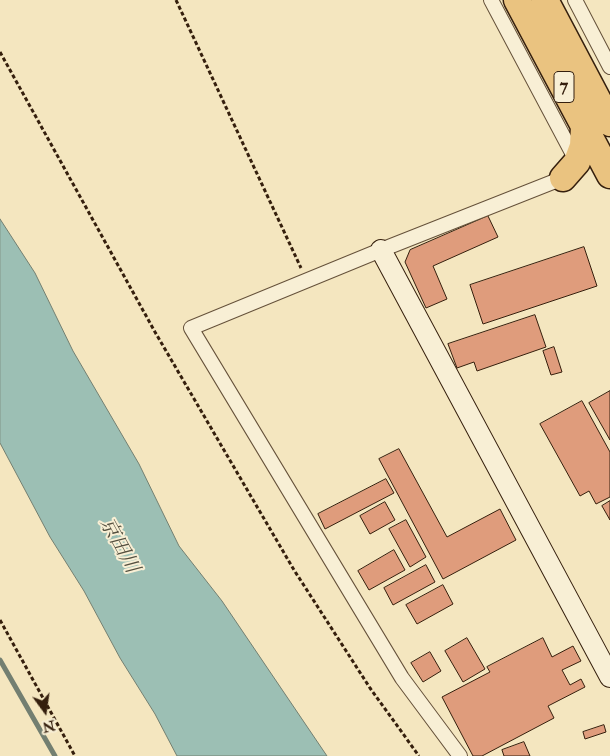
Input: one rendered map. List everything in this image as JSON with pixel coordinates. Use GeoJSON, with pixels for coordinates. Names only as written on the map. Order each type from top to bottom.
{"type":"FeatureCollection","features":[{"type":"Feature","properties":{"kind":"highway","name":"7"},"geometry":{"type":"LineString","coordinates":[[517,0],[610,175]]}},
{"type":"Feature","properties":{"kind":"highway","name":"7"},"geometry":{"type":"LineString","coordinates":[[545,0],[610,123]]}},
{"type":"Feature","properties":{"kind":"highway"},"geometry":{"type":"LineString","coordinates":[[584,126],[583,146],[570,170],[601,180],[610,188]]}},
{"type":"Feature","properties":{"kind":"street"},"geometry":{"type":"LineString","coordinates":[[460,756],[402,678],[191,328],[570,170],[491,0]]}},
{"type":"Feature","properties":{"kind":"street"},"geometry":{"type":"LineString","coordinates":[[575,0],[610,66]]}},
{"type":"Feature","properties":{"kind":"street"},"geometry":{"type":"LineString","coordinates":[[381,250],[610,677]]}},
{"type":"Feature","properties":{"kind":"path"},"geometry":{"type":"LineString","coordinates":[[176,0],[306,280]]}},
{"type":"Feature","properties":{"kind":"path"},"geometry":{"type":"LineString","coordinates":[[0,52],[155,332],[294,570],[370,688],[419,756]]}},
{"type":"Feature","properties":{"kind":"path"},"geometry":{"type":"LineString","coordinates":[[0,620],[75,756]]}},
{"type":"Feature","properties":{"kind":"water","name":"京田川"},"geometry":{"type":"Polygon","coordinates":[[[0,219],[35,273],[73,351],[139,464],[179,546],[222,601],[327,756],[177,756],[155,714],[120,658],[84,591],[50,537],[0,443],[0,219]]]}},
{"type":"Feature","properties":{"kind":"building"},"geometry":{"type":"Polygon","coordinates":[[[488,216],[498,237],[433,266],[447,299],[426,308],[405,262],[410,250],[488,216]]]}},
{"type":"Feature","properties":{"kind":"building"},"geometry":{"type":"Polygon","coordinates":[[[584,247],[597,286],[483,324],[470,285],[584,247]]]}},
{"type":"Feature","properties":{"kind":"building"},"geometry":{"type":"Polygon","coordinates":[[[535,315],[546,347],[477,371],[474,362],[457,368],[448,344],[535,315]]]}},
{"type":"Feature","properties":{"kind":"building"},"geometry":{"type":"Polygon","coordinates":[[[554,347],[562,372],[551,375],[543,351],[554,347]]]}},
{"type":"Feature","properties":{"kind":"building"},"geometry":{"type":"Polygon","coordinates":[[[610,391],[610,440],[589,403],[610,391]]]}},
{"type":"Feature","properties":{"kind":"building"},"geometry":{"type":"Polygon","coordinates":[[[582,401],[610,452],[610,497],[596,504],[589,491],[580,496],[540,424],[582,401]]]}},
{"type":"Feature","properties":{"kind":"building"},"geometry":{"type":"Polygon","coordinates":[[[399,449],[447,537],[500,509],[516,540],[443,579],[379,459],[399,449]]]}},
{"type":"Feature","properties":{"kind":"building"},"geometry":{"type":"Polygon","coordinates":[[[386,479],[394,493],[325,529],[318,514],[386,479]]]}},
{"type":"Feature","properties":{"kind":"building"},"geometry":{"type":"Polygon","coordinates":[[[610,501],[610,520],[602,506],[610,501]]]}},
{"type":"Feature","properties":{"kind":"building"},"geometry":{"type":"Polygon","coordinates":[[[385,502],[395,520],[370,534],[360,516],[385,502]]]}},
{"type":"Feature","properties":{"kind":"building"},"geometry":{"type":"Polygon","coordinates":[[[406,520],[426,557],[410,567],[389,529],[406,520]]]}},
{"type":"Feature","properties":{"kind":"building"},"geometry":{"type":"Polygon","coordinates":[[[394,550],[405,570],[369,590],[358,571],[394,550]]]}},
{"type":"Feature","properties":{"kind":"building"},"geometry":{"type":"Polygon","coordinates":[[[426,565],[435,582],[393,605],[384,588],[426,565]]]}},
{"type":"Feature","properties":{"kind":"building"},"geometry":{"type":"Polygon","coordinates":[[[443,585],[453,604],[417,624],[406,605],[443,585]]]}},
{"type":"Feature","properties":{"kind":"building"},"geometry":{"type":"Polygon","coordinates":[[[467,638],[485,669],[463,682],[445,651],[467,638]]]}},
{"type":"Feature","properties":{"kind":"building"},"geometry":{"type":"Polygon","coordinates":[[[543,638],[552,657],[573,646],[581,661],[562,670],[570,685],[581,679],[585,687],[548,706],[554,718],[482,756],[473,756],[442,697],[490,672],[487,667],[543,638]]]}},
{"type":"Feature","properties":{"kind":"building"},"geometry":{"type":"Polygon","coordinates":[[[430,652],[441,671],[423,682],[411,663],[430,652]]]}},
{"type":"Feature","properties":{"kind":"building"},"geometry":{"type":"Polygon","coordinates":[[[604,725],[606,732],[585,739],[583,732],[604,725]]]}},
{"type":"Feature","properties":{"kind":"building"},"geometry":{"type":"Polygon","coordinates":[[[524,742],[530,756],[504,756],[502,750],[524,742]]]}},
{"type":"Feature","properties":{"kind":"waterway"},"geometry":{"type":"LineString","coordinates":[[0,660],[55,756]]}}]}
